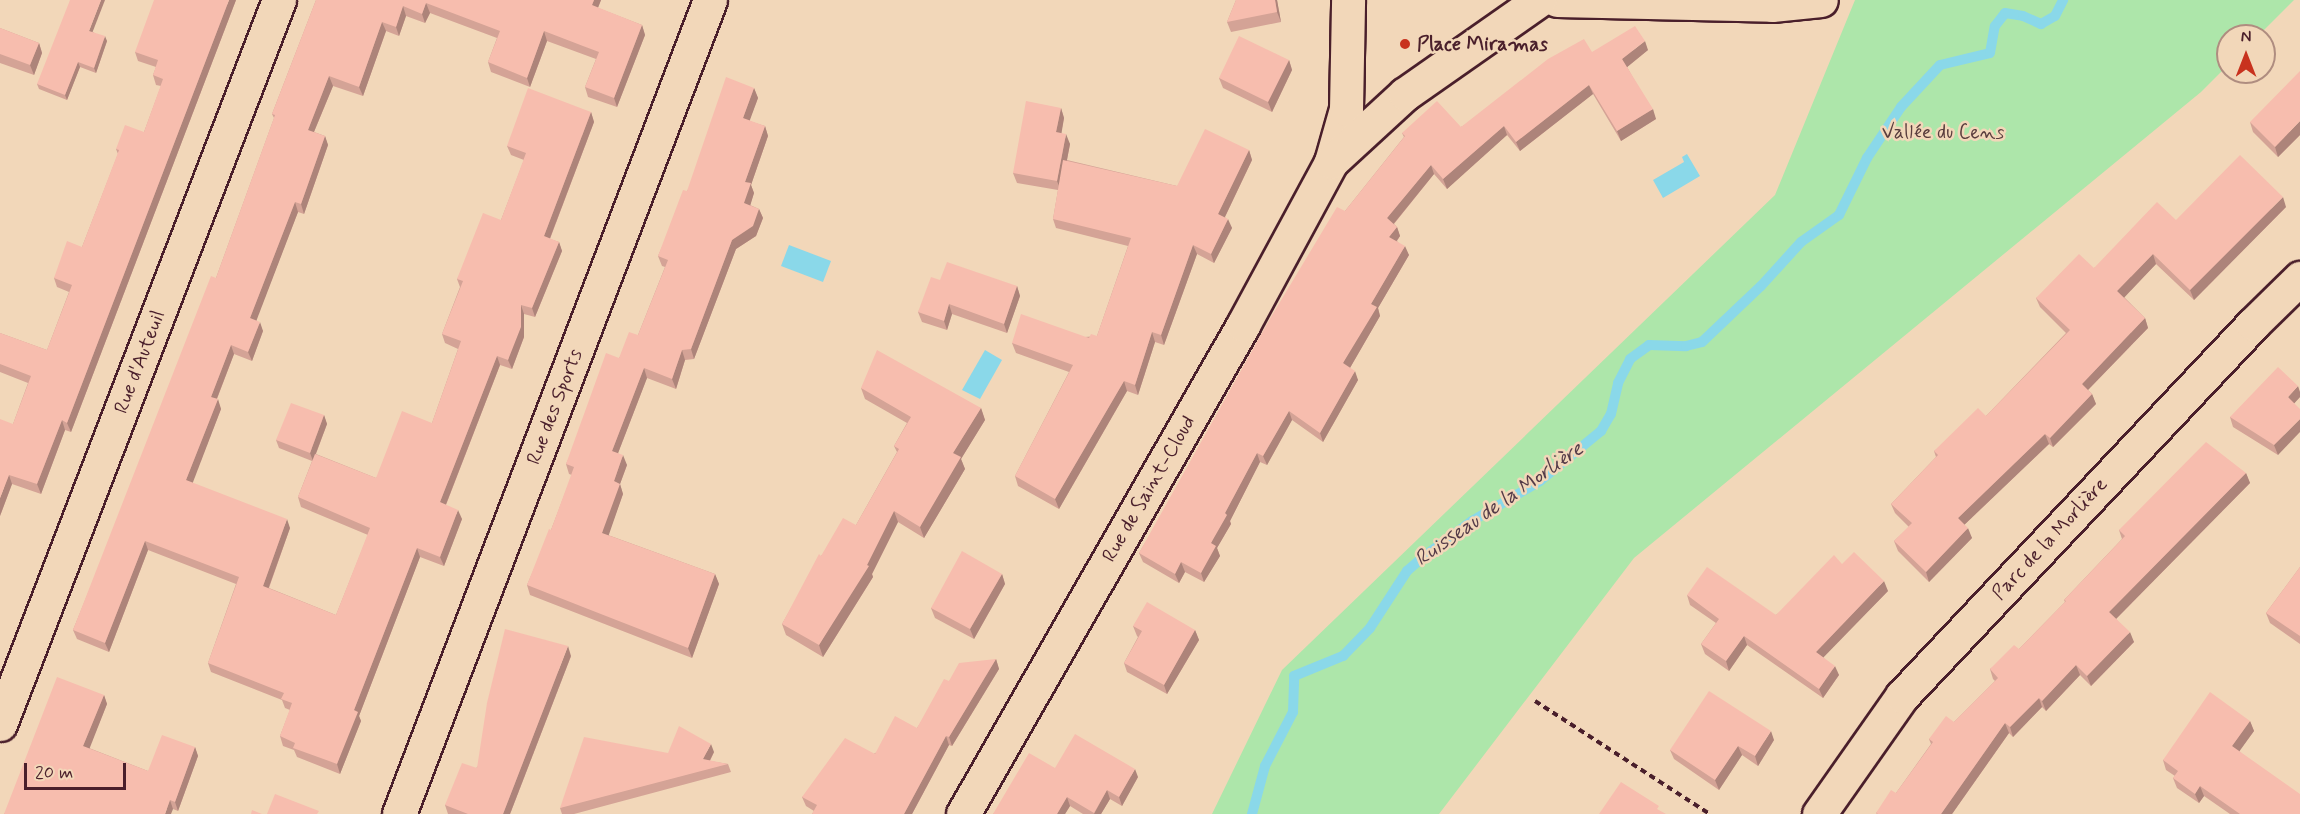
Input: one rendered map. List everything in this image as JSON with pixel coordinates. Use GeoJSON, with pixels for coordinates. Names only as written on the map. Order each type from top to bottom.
{"type":"FeatureCollection","features":[{"type":"Feature","properties":{"kind":"street","name":"Rue d'Auteuil"},"geometry":{"type":"LineString","coordinates":[[0,724],[279,0]]}},
{"type":"Feature","properties":{"kind":"street","name":"Rue des Sports"},"geometry":{"type":"LineString","coordinates":[[399,814],[709,0]]}},
{"type":"Feature","properties":{"kind":"street","name":"Rue de Saint-Cloud"},"geometry":{"type":"LineString","coordinates":[[963,814],[1243,325],[1331,162],[1346,109],[1348,0]]}},
{"type":"Feature","properties":{"kind":"street","name":"Rue de Saint-Cloud"},"geometry":{"type":"LineString","coordinates":[[1331,162],[1405,94],[1539,0]]}},
{"type":"Feature","properties":{"kind":"street"},"geometry":{"type":"LineString","coordinates":[[1557,0],[1772,5],[1821,0]]}},
{"type":"Feature","properties":{"kind":"street","name":"Parc de la Morlière"},"geometry":{"type":"LineString","coordinates":[[1818,814],[1902,696],[2253,324],[2300,278]]}},
{"type":"Feature","properties":{"kind":"path"},"geometry":{"type":"LineString","coordinates":[[1535,701],[1710,814]]}},
{"type":"Feature","properties":{"kind":"green space","name":"Vallée du Cens"},"geometry":{"type":"Polygon","coordinates":[[[1855,0],[2294,0],[2270,24],[2216,24],[2216,77],[2201,92],[1634,558],[1439,814],[1212,814],[1282,670],[1775,195],[1855,0]]]}},
{"type":"Feature","properties":{"kind":"water"},"geometry":{"type":"Polygon","coordinates":[[[1687,154],[1700,176],[1663,198],[1653,180],[1684,162],[1682,157],[1687,154]]]}},
{"type":"Feature","properties":{"kind":"water"},"geometry":{"type":"Polygon","coordinates":[[[789,245],[831,261],[823,282],[781,266],[789,245]]]}},
{"type":"Feature","properties":{"kind":"water"},"geometry":{"type":"Polygon","coordinates":[[[985,350],[1002,360],[980,399],[962,390],[985,350]]]}},
{"type":"Feature","properties":{"kind":"building"},"geometry":{"type":"Polygon","coordinates":[[[70,0],[101,0],[89,31],[105,36],[94,68],[78,62],[65,95],[37,84],[70,0]]]}},
{"type":"Feature","properties":{"kind":"building"},"geometry":{"type":"Polygon","coordinates":[[[154,0],[229,0],[67,423],[62,420],[37,484],[9,475],[0,498],[0,419],[13,424],[31,376],[0,364],[0,333],[47,350],[72,285],[54,278],[67,241],[82,247],[119,150],[116,149],[125,125],[144,132],[163,79],[153,75],[158,60],[135,52],[154,0]]]}},
{"type":"Feature","properties":{"kind":"building"},"geometry":{"type":"Polygon","coordinates":[[[316,0],[594,0],[592,5],[642,25],[614,98],[585,87],[599,52],[544,31],[527,78],[488,62],[500,31],[426,3],[422,14],[403,6],[396,27],[382,22],[359,87],[329,76],[308,130],[325,136],[301,204],[295,202],[250,318],[260,322],[248,352],[231,345],[211,397],[218,399],[186,480],[287,519],[263,586],[336,615],[370,528],[298,497],[315,454],[376,478],[402,411],[432,423],[461,341],[442,334],[463,281],[457,279],[483,213],[501,220],[526,153],[507,146],[528,88],[591,112],[544,236],[559,242],[532,308],[521,305],[521,327],[508,360],[497,356],[440,502],[458,510],[440,557],[417,548],[354,710],[358,712],[337,764],[293,748],[295,743],[280,736],[292,703],[281,699],[284,693],[208,663],[239,577],[145,541],[105,643],[73,630],[211,276],[216,278],[275,115],[272,114],[316,0]]]}},
{"type":"Feature","properties":{"kind":"building"},"geometry":{"type":"Polygon","coordinates":[[[1236,0],[1275,0],[1277,12],[1227,22],[1236,0]]]}},
{"type":"Feature","properties":{"kind":"building"},"geometry":{"type":"Polygon","coordinates":[[[1635,26],[1645,41],[1622,59],[1653,109],[1617,131],[1589,85],[1516,142],[1504,126],[1443,179],[1431,165],[1387,218],[1397,227],[1389,237],[1405,246],[1371,304],[1377,307],[1343,363],[1355,371],[1320,433],[1289,411],[1263,456],[1257,453],[1211,543],[1216,546],[1201,573],[1181,562],[1175,574],[1139,553],[1271,317],[1337,207],[1345,211],[1405,136],[1402,133],[1437,101],[1461,127],[1548,59],[1584,39],[1592,52],[1635,26]]]}},
{"type":"Feature","properties":{"kind":"building"},"geometry":{"type":"Polygon","coordinates":[[[0,28],[39,43],[30,65],[0,54],[0,28]]]}},
{"type":"Feature","properties":{"kind":"building"},"geometry":{"type":"Polygon","coordinates":[[[1239,36],[1289,60],[1268,102],[1219,78],[1239,36]]]}},
{"type":"Feature","properties":{"kind":"building"},"geometry":{"type":"Polygon","coordinates":[[[2300,71],[2300,121],[2275,147],[2250,122],[2300,71]]]}},
{"type":"Feature","properties":{"kind":"building"},"geometry":{"type":"Polygon","coordinates":[[[726,77],[754,88],[743,118],[765,126],[745,182],[751,183],[744,203],[759,209],[753,226],[732,240],[691,349],[682,350],[672,379],[644,368],[612,451],[623,455],[614,481],[620,484],[602,533],[715,574],[688,648],[527,585],[549,529],[551,530],[574,467],[566,464],[606,353],[619,358],[629,332],[638,335],[668,260],[658,256],[683,190],[687,191],[726,77]]]}},
{"type":"Feature","properties":{"kind":"building"},"geometry":{"type":"Polygon","coordinates":[[[1026,101],[1061,108],[1056,132],[1066,134],[1057,181],[1013,173],[1026,101]]]}},
{"type":"Feature","properties":{"kind":"building"},"geometry":{"type":"Polygon","coordinates":[[[1205,129],[1249,150],[1218,214],[1228,219],[1211,254],[1193,245],[1161,335],[1152,332],[1135,385],[1124,381],[1055,499],[1015,476],[1073,365],[1012,343],[1021,314],[1089,338],[1091,334],[1097,336],[1131,238],[1053,219],[1063,160],[1177,186],[1205,129]]]}},
{"type":"Feature","properties":{"kind":"building"},"geometry":{"type":"Polygon","coordinates":[[[2240,155],[2283,197],[2190,290],[2153,254],[2117,291],[2145,318],[2082,384],[2092,394],[2050,438],[2045,434],[1958,518],[1968,528],[1926,572],[1894,541],[1912,523],[1891,504],[1938,455],[1934,451],[1978,408],[1986,416],[2070,330],[2036,298],[2079,254],[2094,268],[2157,202],[2176,220],[2240,155]]]}},
{"type":"Feature","properties":{"kind":"building"},"geometry":{"type":"Polygon","coordinates":[[[947,262],[1017,286],[1004,324],[949,304],[944,321],[918,312],[931,277],[940,280],[947,262]]]}},
{"type":"Feature","properties":{"kind":"building"},"geometry":{"type":"Polygon","coordinates":[[[877,350],[981,408],[953,453],[961,457],[920,527],[894,511],[867,565],[869,566],[819,645],[782,624],[819,554],[821,556],[843,518],[856,525],[899,449],[894,446],[911,417],[861,388],[877,350]]]}},
{"type":"Feature","properties":{"kind":"building"},"geometry":{"type":"Polygon","coordinates":[[[2278,367],[2298,386],[2288,397],[2300,409],[2300,419],[2274,445],[2230,417],[2278,367]]]}},
{"type":"Feature","properties":{"kind":"building"},"geometry":{"type":"Polygon","coordinates":[[[291,403],[324,415],[310,453],[276,440],[291,403]]]}},
{"type":"Feature","properties":{"kind":"building"},"geometry":{"type":"Polygon","coordinates":[[[2206,442],[2246,473],[2109,612],[2130,632],[2087,676],[2076,665],[2042,701],[2039,698],[2010,727],[2005,723],[1941,814],[1876,813],[1891,790],[1896,793],[1933,742],[1929,739],[1946,716],[1954,722],[1998,678],[1990,669],[2014,645],[2019,649],[2066,601],[2064,600],[2125,536],[2119,530],[2206,442]]]}},
{"type":"Feature","properties":{"kind":"building"},"geometry":{"type":"Polygon","coordinates":[[[962,551],[1002,574],[970,629],[931,608],[962,551]]]}},
{"type":"Feature","properties":{"kind":"building"},"geometry":{"type":"Polygon","coordinates":[[[1854,552],[1884,581],[1816,652],[1835,666],[1819,689],[1744,636],[1726,661],[1701,644],[1719,619],[1687,595],[1707,567],[1776,615],[1834,555],[1842,564],[1854,552]]]}},
{"type":"Feature","properties":{"kind":"building"},"geometry":{"type":"Polygon","coordinates":[[[2300,567],[2300,636],[2266,613],[2300,567]]]}},
{"type":"Feature","properties":{"kind":"building"},"geometry":{"type":"Polygon","coordinates":[[[1147,602],[1195,630],[1164,685],[1124,663],[1142,631],[1133,626],[1147,602]]]}},
{"type":"Feature","properties":{"kind":"building"},"geometry":{"type":"Polygon","coordinates":[[[505,629],[568,646],[503,814],[468,814],[445,805],[462,763],[477,768],[487,703],[505,629]]]}},
{"type":"Feature","properties":{"kind":"building"},"geometry":{"type":"Polygon","coordinates":[[[996,659],[949,737],[946,736],[904,814],[812,814],[817,805],[802,797],[845,738],[875,754],[895,716],[917,728],[944,679],[949,681],[959,663],[996,659]]]}},
{"type":"Feature","properties":{"kind":"building"},"geometry":{"type":"Polygon","coordinates":[[[57,677],[104,695],[83,746],[148,771],[162,735],[195,747],[175,802],[170,800],[165,814],[4,814],[57,677]]]}},
{"type":"Feature","properties":{"kind":"building"},"geometry":{"type":"Polygon","coordinates":[[[1709,691],[1771,731],[1755,756],[1738,746],[1715,780],[1670,750],[1709,691]]]}},
{"type":"Feature","properties":{"kind":"building"},"geometry":{"type":"Polygon","coordinates":[[[2210,692],[2250,721],[2232,746],[2300,794],[2300,814],[2240,814],[2200,786],[2195,794],[2173,778],[2178,771],[2163,760],[2210,692]]]}},
{"type":"Feature","properties":{"kind":"building"},"geometry":{"type":"Polygon","coordinates":[[[679,726],[711,744],[703,759],[728,764],[560,808],[584,737],[668,753],[679,726]]]}},
{"type":"Feature","properties":{"kind":"building"},"geometry":{"type":"Polygon","coordinates":[[[1075,734],[1135,769],[1119,797],[1107,790],[1094,813],[1067,797],[1057,814],[993,814],[1029,753],[1055,768],[1075,734]]]}},
{"type":"Feature","properties":{"kind":"building"},"geometry":{"type":"Polygon","coordinates":[[[1621,782],[1659,806],[1657,809],[1666,814],[1599,814],[1621,782]]]}},
{"type":"Feature","properties":{"kind":"building"},"geometry":{"type":"Polygon","coordinates":[[[275,794],[319,811],[317,814],[267,814],[275,794]]]}},
{"type":"Feature","properties":{"kind":"waterway","name":"Ruisseau de la Morlière"},"geometry":{"type":"LineString","coordinates":[[1252,814],[1265,766],[1293,712],[1294,676],[1343,656],[1370,628],[1407,571],[1423,557],[1472,521],[1540,481],[1601,431],[1611,414],[1618,383],[1630,359],[1649,345],[1686,346],[1702,342],[1761,286],[1801,242],[1839,215],[1867,158],[1901,107],[1940,65],[1990,53],[1995,26],[2005,13],[2023,16],[2041,24],[2055,16],[2063,0]]}},
{"type":"Feature","properties":{"kind":"place","name":"Place Miramas"},"geometry":{"type":"Point","coordinates":[1405,44]}}]}
